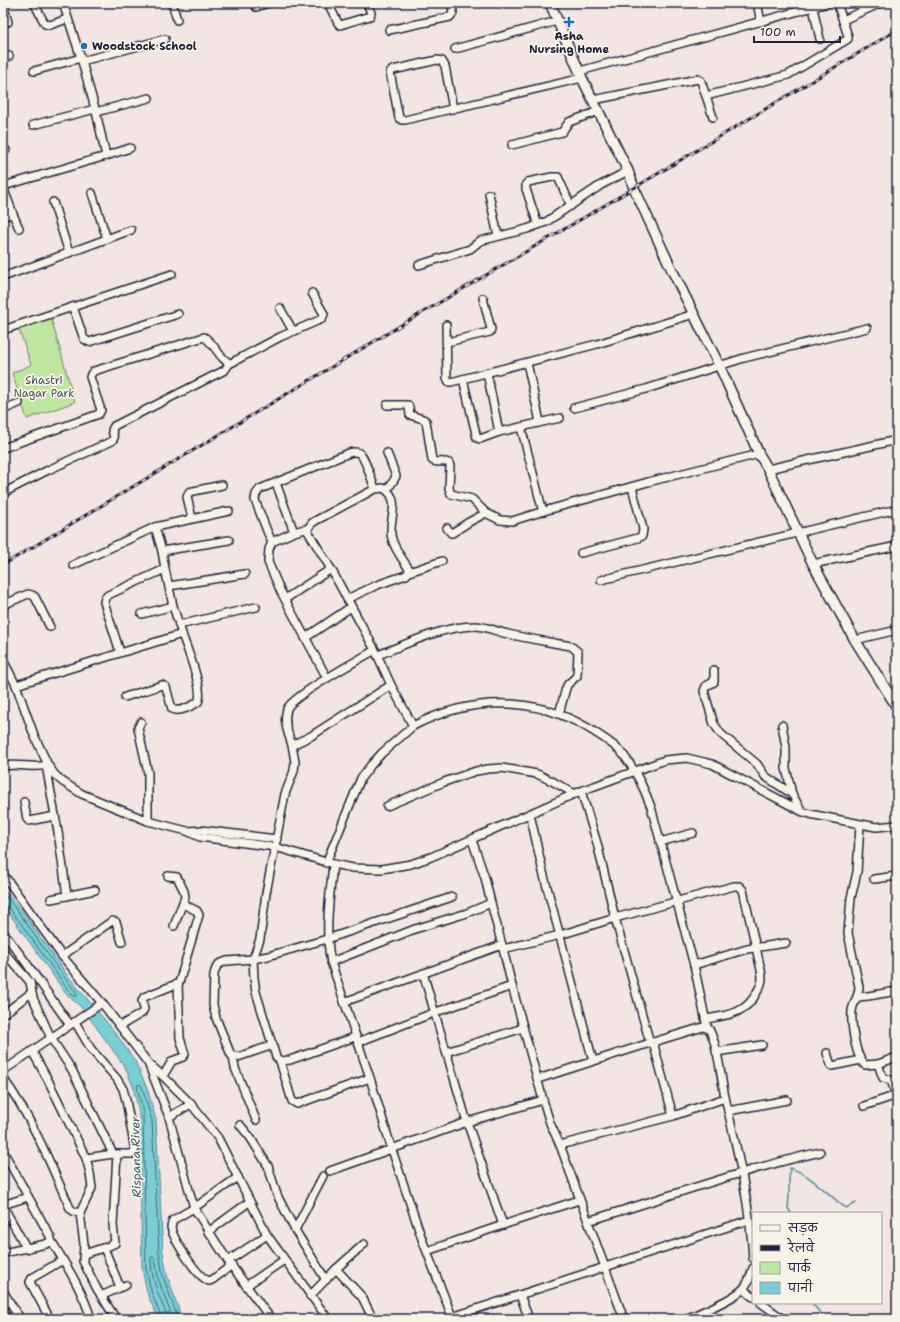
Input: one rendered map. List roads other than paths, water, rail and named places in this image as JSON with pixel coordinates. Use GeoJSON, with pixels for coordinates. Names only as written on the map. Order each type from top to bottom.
{"type":"FeatureCollection","features":[{"type":"Feature","properties":{"kind":"main road"},"geometry":{"type":"LineString","coordinates":[[552,3],[557,21],[581,74],[719,365],[759,454],[799,532],[813,564],[855,640],[897,707]]}},
{"type":"Feature","properties":{"kind":"street"},"geometry":{"type":"LineString","coordinates":[[34,3],[42,21],[47,25],[67,19]]}},
{"type":"Feature","properties":{"kind":"street"},"geometry":{"type":"LineString","coordinates":[[63,3],[81,59],[106,156]]}},
{"type":"Feature","properties":{"kind":"street"},"geometry":{"type":"LineString","coordinates":[[172,3],[177,20]]}},
{"type":"Feature","properties":{"kind":"street"},"geometry":{"type":"LineString","coordinates":[[256,7],[268,3]]}},
{"type":"Feature","properties":{"kind":"street"},"geometry":{"type":"LineString","coordinates":[[328,3],[340,25],[370,16],[371,13],[367,3]]}},
{"type":"Feature","properties":{"kind":"street"},"geometry":{"type":"LineString","coordinates":[[389,30],[450,17],[453,13],[452,3]]}},
{"type":"Feature","properties":{"kind":"street"},"geometry":{"type":"LineString","coordinates":[[756,3],[761,22]]}},
{"type":"Feature","properties":{"kind":"street"},"geometry":{"type":"LineString","coordinates":[[453,109],[445,66],[442,61],[437,60],[390,72],[399,118],[402,120],[408,120],[453,109],[581,74],[679,43],[828,3]]}},
{"type":"Feature","properties":{"kind":"street"},"geometry":{"type":"LineString","coordinates":[[706,96],[788,75],[848,39],[837,3]]}},
{"type":"Feature","properties":{"kind":"street"},"geometry":{"type":"LineString","coordinates":[[843,20],[881,3]]}},
{"type":"Feature","properties":{"kind":"street"},"geometry":{"type":"LineString","coordinates":[[3,4],[8,22]]}},
{"type":"Feature","properties":{"kind":"street"},"geometry":{"type":"LineString","coordinates":[[813,8],[820,39]]}},
{"type":"Feature","properties":{"kind":"street"},"geometry":{"type":"LineString","coordinates":[[456,49],[557,21]]}},
{"type":"Feature","properties":{"kind":"street"},"geometry":{"type":"LineString","coordinates":[[34,71],[165,39]]}},
{"type":"Feature","properties":{"kind":"street"},"geometry":{"type":"LineString","coordinates":[[593,100],[698,78],[701,81],[713,117]]}},
{"type":"Feature","properties":{"kind":"street"},"geometry":{"type":"LineString","coordinates":[[33,125],[149,98]]}},
{"type":"Feature","properties":{"kind":"street"},"geometry":{"type":"LineString","coordinates":[[512,145],[562,132],[568,123],[599,111]]}},
{"type":"Feature","properties":{"kind":"street"},"geometry":{"type":"LineString","coordinates":[[19,228],[4,190],[7,185],[130,148]]}},
{"type":"Feature","properties":{"kind":"street"},"geometry":{"type":"LineString","coordinates":[[419,265],[470,250],[480,241],[546,222],[601,186],[628,171]]}},
{"type":"Feature","properties":{"kind":"street"},"geometry":{"type":"LineString","coordinates":[[538,225],[526,188],[526,184],[528,182],[558,177],[571,206]]}},
{"type":"Feature","properties":{"kind":"street"},"geometry":{"type":"LineString","coordinates":[[92,193],[107,238]]}},
{"type":"Feature","properties":{"kind":"street"},"geometry":{"type":"LineString","coordinates":[[488,194],[498,236]]}},
{"type":"Feature","properties":{"kind":"street"},"geometry":{"type":"LineString","coordinates":[[52,202],[69,253]]}},
{"type":"Feature","properties":{"kind":"street"},"geometry":{"type":"LineString","coordinates":[[3,217],[12,212]]}},
{"type":"Feature","properties":{"kind":"street"},"geometry":{"type":"LineString","coordinates":[[3,277],[131,230]]}},
{"type":"Feature","properties":{"kind":"street"},"geometry":{"type":"LineString","coordinates":[[3,330],[172,274]]}},
{"type":"Feature","properties":{"kind":"street"},"geometry":{"type":"LineString","coordinates":[[3,493],[48,470],[112,441],[114,438],[112,429],[114,426],[224,370],[230,364],[292,331],[322,319],[324,316],[312,293]]}},
{"type":"Feature","properties":{"kind":"street"},"geometry":{"type":"LineString","coordinates":[[447,342],[490,332],[491,329],[483,298]]}},
{"type":"Feature","properties":{"kind":"street"},"geometry":{"type":"LineString","coordinates":[[73,308],[84,339],[89,342],[178,314]]}},
{"type":"Feature","properties":{"kind":"street"},"geometry":{"type":"LineString","coordinates":[[280,308],[292,331]]}},
{"type":"Feature","properties":{"kind":"street"},"geometry":{"type":"LineString","coordinates":[[446,325],[448,381],[451,382],[597,344],[694,314]]}},
{"type":"Feature","properties":{"kind":"street"},"geometry":{"type":"LineString","coordinates":[[574,408],[646,389],[719,365],[867,328]]}},
{"type":"Feature","properties":{"kind":"street"},"geometry":{"type":"LineString","coordinates":[[3,448],[99,414],[101,410],[90,377],[94,371],[204,337],[230,364]]}},
{"type":"Feature","properties":{"kind":"street"},"geometry":{"type":"LineString","coordinates":[[527,363],[540,422]]}},
{"type":"Feature","properties":{"kind":"street"},"geometry":{"type":"LineString","coordinates":[[487,373],[499,432]]}},
{"type":"Feature","properties":{"kind":"street"},"geometry":{"type":"LineString","coordinates":[[463,379],[477,438],[480,439],[499,432],[560,418]]}},
{"type":"Feature","properties":{"kind":"street"},"geometry":{"type":"LineString","coordinates":[[3,410],[19,403]]}},
{"type":"Feature","properties":{"kind":"street"},"geometry":{"type":"LineString","coordinates":[[387,405],[408,406],[410,415],[425,420],[432,460],[434,462],[446,462],[450,466],[449,492],[454,495],[472,499],[486,513],[500,520],[512,521],[632,487],[759,454]]}},
{"type":"Feature","properties":{"kind":"street"},"geometry":{"type":"LineString","coordinates":[[521,427],[544,511]]}},
{"type":"Feature","properties":{"kind":"street"},"geometry":{"type":"LineString","coordinates":[[768,469],[897,440]]}},
{"type":"Feature","properties":{"kind":"street"},"geometry":{"type":"LineString","coordinates":[[272,542],[264,525],[255,496],[260,489],[356,451],[363,458],[376,489]]}},
{"type":"Feature","properties":{"kind":"street"},"geometry":{"type":"LineString","coordinates":[[387,490],[396,476],[388,453]]}},
{"type":"Feature","properties":{"kind":"street"},"geometry":{"type":"LineString","coordinates":[[276,483],[294,532]]}},
{"type":"Feature","properties":{"kind":"street"},"geometry":{"type":"LineString","coordinates":[[192,518],[187,497],[189,492],[222,485]]}},
{"type":"Feature","properties":{"kind":"street"},"geometry":{"type":"LineString","coordinates":[[581,554],[642,536],[643,529],[632,487]]}},
{"type":"Feature","properties":{"kind":"street"},"geometry":{"type":"LineString","coordinates":[[308,530],[315,521],[376,489],[383,488],[387,490],[392,498],[394,508],[391,529],[392,539],[409,569],[409,572]]}},
{"type":"Feature","properties":{"kind":"street"},"geometry":{"type":"LineString","coordinates":[[602,580],[799,532],[897,510]]}},
{"type":"Feature","properties":{"kind":"street"},"geometry":{"type":"LineString","coordinates":[[73,565],[155,527],[229,511]]}},
{"type":"Feature","properties":{"kind":"street"},"geometry":{"type":"LineString","coordinates":[[447,528],[451,534],[486,513]]}},
{"type":"Feature","properties":{"kind":"street"},"geometry":{"type":"LineString","coordinates":[[125,697],[162,685],[166,687],[173,710],[178,710],[198,702],[200,697],[195,671],[173,606],[162,552],[155,527]]}},
{"type":"Feature","properties":{"kind":"street"},"geometry":{"type":"LineString","coordinates":[[308,530],[304,529],[294,532],[272,542],[269,549],[268,562],[274,579],[284,599],[327,678]]}},
{"type":"Feature","properties":{"kind":"street"},"geometry":{"type":"LineString","coordinates":[[308,530],[352,607],[413,726]]}},
{"type":"Feature","properties":{"kind":"street"},"geometry":{"type":"LineString","coordinates":[[162,552],[229,540]]}},
{"type":"Feature","properties":{"kind":"street"},"geometry":{"type":"LineString","coordinates":[[813,564],[897,546]]}},
{"type":"Feature","properties":{"kind":"street"},"geometry":{"type":"LineString","coordinates":[[347,599],[409,572],[442,561]]}},
{"type":"Feature","properties":{"kind":"street"},"geometry":{"type":"LineString","coordinates":[[120,652],[104,602],[106,597],[165,569]]}},
{"type":"Feature","properties":{"kind":"street"},"geometry":{"type":"LineString","coordinates":[[284,599],[331,569]]}},
{"type":"Feature","properties":{"kind":"street"},"geometry":{"type":"LineString","coordinates":[[169,586],[245,574]]}},
{"type":"Feature","properties":{"kind":"street"},"geometry":{"type":"LineString","coordinates":[[3,605],[28,594],[32,595],[35,597],[50,627]]}},
{"type":"Feature","properties":{"kind":"street"},"geometry":{"type":"LineString","coordinates":[[142,614],[173,606]]}},
{"type":"Feature","properties":{"kind":"street"},"geometry":{"type":"LineString","coordinates":[[179,626],[256,607]]}},
{"type":"Feature","properties":{"kind":"street"},"geometry":{"type":"LineString","coordinates":[[305,638],[352,607]]}},
{"type":"Feature","properties":{"kind":"street"},"geometry":{"type":"LineString","coordinates":[[370,1078],[296,1104],[294,1103],[292,1101],[280,1061],[276,1056],[256,992],[253,959],[260,939],[266,893],[285,794],[294,771],[295,762],[286,724],[288,706],[290,703],[327,678],[376,653],[444,631],[475,626],[571,646],[578,652],[577,676],[568,684],[566,688],[558,714]]}},
{"type":"Feature","properties":{"kind":"street"},"geometry":{"type":"LineString","coordinates":[[855,640],[897,630]]}},
{"type":"Feature","properties":{"kind":"street"},"geometry":{"type":"LineString","coordinates":[[16,685],[182,634]]}},
{"type":"Feature","properties":{"kind":"street"},"geometry":{"type":"LineString","coordinates":[[3,660],[16,685],[34,735],[47,765],[67,896]]}},
{"type":"Feature","properties":{"kind":"street"},"geometry":{"type":"LineString","coordinates":[[714,670],[714,682],[706,686],[704,690],[716,729],[757,764],[765,776],[792,794]]}},
{"type":"Feature","properties":{"kind":"street"},"geometry":{"type":"LineString","coordinates":[[292,745],[311,736],[391,685]]}},
{"type":"Feature","properties":{"kind":"street"},"geometry":{"type":"LineString","coordinates":[[749,1220],[604,1266],[452,1318],[392,1150],[370,1078],[331,962],[327,939],[330,864],[361,778],[382,753],[413,726],[424,720],[475,705],[498,703],[521,704],[548,710],[580,724],[597,734],[621,752],[633,770],[646,793],[694,965],[707,1027],[710,1030],[716,1052],[742,1173],[749,1220],[752,1248]]}},
{"type":"Feature","properties":{"kind":"street"},"geometry":{"type":"LineString","coordinates":[[141,722],[138,728],[148,773],[148,821]]}},
{"type":"Feature","properties":{"kind":"street"},"geometry":{"type":"LineString","coordinates":[[782,725],[786,747],[786,768],[792,794],[803,812]]}},
{"type":"Feature","properties":{"kind":"street"},"geometry":{"type":"LineString","coordinates":[[47,765],[55,775],[72,788],[148,821],[187,831],[200,837],[275,847],[330,864],[366,868],[389,868],[418,862],[633,770],[675,758],[700,760],[722,768],[803,812],[860,825],[885,827],[897,825]]}},
{"type":"Feature","properties":{"kind":"street"},"geometry":{"type":"LineString","coordinates":[[3,766],[12,764],[38,767],[47,765]]}},
{"type":"Feature","properties":{"kind":"street"},"geometry":{"type":"LineString","coordinates":[[387,806],[444,782],[476,771],[502,768],[537,774],[578,793],[597,843],[615,918],[673,1116]]}},
{"type":"Feature","properties":{"kind":"street"},"geometry":{"type":"LineString","coordinates":[[24,802],[27,819],[29,821],[55,816]]}},
{"type":"Feature","properties":{"kind":"street"},"geometry":{"type":"LineString","coordinates":[[530,814],[593,1061]]}},
{"type":"Feature","properties":{"kind":"street"},"geometry":{"type":"LineString","coordinates":[[860,825],[857,872],[851,898],[848,933],[860,987],[852,1017],[856,1047],[861,1060],[866,1065],[878,1064],[897,1057]]}},
{"type":"Feature","properties":{"kind":"street"},"geometry":{"type":"LineString","coordinates":[[187,831],[201,830],[277,839]]}},
{"type":"Feature","properties":{"kind":"street"},"geometry":{"type":"LineString","coordinates":[[660,842],[692,833]]}},
{"type":"Feature","properties":{"kind":"street"},"geometry":{"type":"LineString","coordinates":[[472,840],[485,878],[512,986],[550,1123],[560,1145],[624,1319]]}},
{"type":"Feature","properties":{"kind":"street"},"geometry":{"type":"LineString","coordinates":[[3,874],[23,904],[100,1005],[120,1026],[148,1063],[191,1104],[218,1138],[249,1202],[267,1234],[324,1318]]}},
{"type":"Feature","properties":{"kind":"street"},"geometry":{"type":"LineString","coordinates":[[168,876],[176,876],[184,891],[183,904],[174,926]]}},
{"type":"Feature","properties":{"kind":"street"},"geometry":{"type":"LineString","coordinates":[[874,879],[897,876]]}},
{"type":"Feature","properties":{"kind":"street"},"geometry":{"type":"LineString","coordinates":[[344,1002],[423,973],[502,947],[560,935],[676,901],[739,886],[743,890],[762,978],[754,998],[742,1010],[728,1015],[706,1019]]}},
{"type":"Feature","properties":{"kind":"street"},"geometry":{"type":"LineString","coordinates":[[51,899],[95,890]]}},
{"type":"Feature","properties":{"kind":"street"},"geometry":{"type":"LineString","coordinates":[[256,1120],[214,1011],[214,974],[216,968],[223,962],[253,959],[327,939],[452,897]]}},
{"type":"Feature","properties":{"kind":"street"},"geometry":{"type":"LineString","coordinates":[[331,962],[415,929],[467,913],[491,902]]}},
{"type":"Feature","properties":{"kind":"street"},"geometry":{"type":"LineString","coordinates":[[163,1076],[172,1061],[182,1057],[185,1054],[180,1038],[178,984],[199,915],[197,911],[183,904]]}},
{"type":"Feature","properties":{"kind":"street"},"geometry":{"type":"LineString","coordinates":[[62,956],[112,921],[116,922],[122,942]]}},
{"type":"Feature","properties":{"kind":"street"},"geometry":{"type":"LineString","coordinates":[[3,932],[73,1024],[90,1049],[117,1079],[125,1094],[135,1150],[132,1154],[115,1154],[86,1158]]}},
{"type":"Feature","properties":{"kind":"street"},"geometry":{"type":"LineString","coordinates":[[694,965],[756,947],[786,943]]}},
{"type":"Feature","properties":{"kind":"street"},"geometry":{"type":"LineString","coordinates":[[3,951],[30,982],[31,993],[51,1038],[72,1070],[115,1154],[113,1220],[115,1242],[104,1248],[84,1254]]}},
{"type":"Feature","properties":{"kind":"street"},"geometry":{"type":"LineString","coordinates":[[423,973],[436,1012],[446,1052],[467,1122],[503,1225]]}},
{"type":"Feature","properties":{"kind":"street"},"geometry":{"type":"LineString","coordinates":[[120,1026],[142,1013],[144,1009],[142,1001],[144,998],[178,984]]}},
{"type":"Feature","properties":{"kind":"street"},"geometry":{"type":"LineString","coordinates":[[280,1061],[290,1060],[356,1040],[512,986]]}},
{"type":"Feature","properties":{"kind":"street"},"geometry":{"type":"LineString","coordinates":[[858,997],[897,991]]}},
{"type":"Feature","properties":{"kind":"street"},"geometry":{"type":"LineString","coordinates":[[3,1012],[6,1012],[31,993]]}},
{"type":"Feature","properties":{"kind":"street"},"geometry":{"type":"LineString","coordinates":[[3,1071],[100,1005]]}},
{"type":"Feature","properties":{"kind":"street"},"geometry":{"type":"LineString","coordinates":[[538,1079],[707,1027]]}},
{"type":"Feature","properties":{"kind":"street"},"geometry":{"type":"LineString","coordinates":[[446,1052],[524,1028]]}},
{"type":"Feature","properties":{"kind":"street"},"geometry":{"type":"LineString","coordinates":[[233,1057],[245,1055],[273,1045]]}},
{"type":"Feature","properties":{"kind":"street"},"geometry":{"type":"LineString","coordinates":[[716,1052],[762,1045]]}},
{"type":"Feature","properties":{"kind":"street"},"geometry":{"type":"LineString","coordinates":[[32,1051],[48,1080],[86,1158],[92,1188],[80,1213],[84,1244],[84,1263],[101,1296],[116,1319]]}},
{"type":"Feature","properties":{"kind":"street"},"geometry":{"type":"LineString","coordinates":[[827,1053],[832,1066],[861,1060]]}},
{"type":"Feature","properties":{"kind":"street"},"geometry":{"type":"LineString","coordinates":[[148,1063],[169,1117],[194,1208],[208,1232],[271,1319]]}},
{"type":"Feature","properties":{"kind":"street"},"geometry":{"type":"LineString","coordinates":[[864,1106],[896,1095],[892,1081],[882,1077],[878,1064]]}},
{"type":"Feature","properties":{"kind":"street"},"geometry":{"type":"LineString","coordinates":[[3,1078],[18,1100],[36,1132],[70,1208],[73,1211],[80,1213]]}},
{"type":"Feature","properties":{"kind":"street"},"geometry":{"type":"LineString","coordinates":[[560,1145],[673,1116],[725,1098]]}},
{"type":"Feature","properties":{"kind":"street"},"geometry":{"type":"LineString","coordinates":[[330,1171],[467,1122],[543,1100]]}},
{"type":"Feature","properties":{"kind":"street"},"geometry":{"type":"LineString","coordinates":[[728,1111],[787,1100]]}},
{"type":"Feature","properties":{"kind":"street"},"geometry":{"type":"LineString","coordinates":[[169,1117],[191,1104]]}},
{"type":"Feature","properties":{"kind":"street"},"geometry":{"type":"LineString","coordinates":[[240,1125],[268,1166],[277,1195],[302,1244],[326,1280]]}},
{"type":"Feature","properties":{"kind":"street"},"geometry":{"type":"LineString","coordinates":[[3,1151],[81,1293],[91,1319]]}},
{"type":"Feature","properties":{"kind":"street"},"geometry":{"type":"LineString","coordinates":[[588,1221],[785,1160],[820,1152]]}},
{"type":"Feature","properties":{"kind":"street"},"geometry":{"type":"LineString","coordinates":[[295,1230],[323,1176]]}},
{"type":"Feature","properties":{"kind":"street"},"geometry":{"type":"LineString","coordinates":[[238,1177],[194,1208],[173,1220],[171,1227],[179,1244],[201,1276],[209,1281],[267,1234]]}},
{"type":"Feature","properties":{"kind":"street"},"geometry":{"type":"LineString","coordinates":[[26,1249],[3,1205],[28,1197]]}},
{"type":"Feature","properties":{"kind":"street"},"geometry":{"type":"LineString","coordinates":[[427,1251],[580,1200]]}},
{"type":"Feature","properties":{"kind":"street"},"geometry":{"type":"LineString","coordinates":[[208,1232],[249,1202]]}},
{"type":"Feature","properties":{"kind":"street"},"geometry":{"type":"LineString","coordinates":[[3,1253],[46,1244],[51,1240]]}},
{"type":"Feature","properties":{"kind":"street"},"geometry":{"type":"LineString","coordinates":[[310,1296],[336,1269],[364,1244]]}},
{"type":"Feature","properties":{"kind":"street"},"geometry":{"type":"LineString","coordinates":[[101,1296],[123,1286],[104,1248]]}},
{"type":"Feature","properties":{"kind":"street"},"geometry":{"type":"LineString","coordinates":[[50,1319],[30,1284],[30,1280],[63,1260]]}},
{"type":"Feature","properties":{"kind":"street"},"geometry":{"type":"LineString","coordinates":[[246,1286],[284,1260]]}},
{"type":"Feature","properties":{"kind":"street"},"geometry":{"type":"LineString","coordinates":[[336,1269],[362,1296],[373,1319]]}},
{"type":"Feature","properties":{"kind":"street"},"geometry":{"type":"LineString","coordinates":[[685,1319],[727,1300],[743,1289],[748,1282],[752,1271]]}},
{"type":"Feature","properties":{"kind":"street"},"geometry":{"type":"LineString","coordinates":[[743,1289],[752,1296]]}},
{"type":"Feature","properties":{"kind":"street"},"geometry":{"type":"LineString","coordinates":[[3,1291],[19,1317],[5,1319]]}},
{"type":"Feature","properties":{"kind":"street"},"geometry":{"type":"LineString","coordinates":[[520,1295],[528,1319]]}},
{"type":"Feature","properties":{"kind":"street"},"geometry":{"type":"LineString","coordinates":[[762,1304],[783,1319]]}},
{"type":"Feature","properties":{"kind":"water"},"geometry":{"type":"Polygon","coordinates":[[[3,888],[21,910],[68,976],[114,1031],[135,1061],[147,1088],[156,1120],[163,1253],[167,1275],[182,1319],[159,1319],[148,1296],[142,1269],[139,1113],[133,1086],[125,1067],[91,1020],[81,1007],[66,994],[14,920],[3,907],[3,888]]]}},
{"type":"Feature","properties":{"kind":"waterway"},"geometry":{"type":"LineString","coordinates":[[790,1212],[788,1208],[790,1168],[806,1175],[846,1208],[856,1203]]}},
{"type":"Feature","properties":{"kind":"waterway"},"geometry":{"type":"LineString","coordinates":[[813,1304],[825,1319],[834,1319]]}},
{"type":"Feature","properties":{"kind":"railway"},"geometry":{"type":"LineString","coordinates":[[3,565],[398,327],[634,188],[897,30]]}},
{"type":"Feature","properties":{"kind":"place","name":"Asha Nursing Home"},"geometry":{"type":"Point","coordinates":[569,22]}},
{"type":"Feature","properties":{"kind":"place","name":"Woodstock School"},"geometry":{"type":"Point","coordinates":[84,46]}},
{"type":"Feature","properties":{"kind":"park label","name":"Shastri Nagar Park"},"geometry":{"type":"Point","coordinates":[44,386]}},
{"type":"Feature","properties":{"kind":"water label","name":"Rispana River"},"geometry":{"type":"Point","coordinates":[136,1157]}}]}
